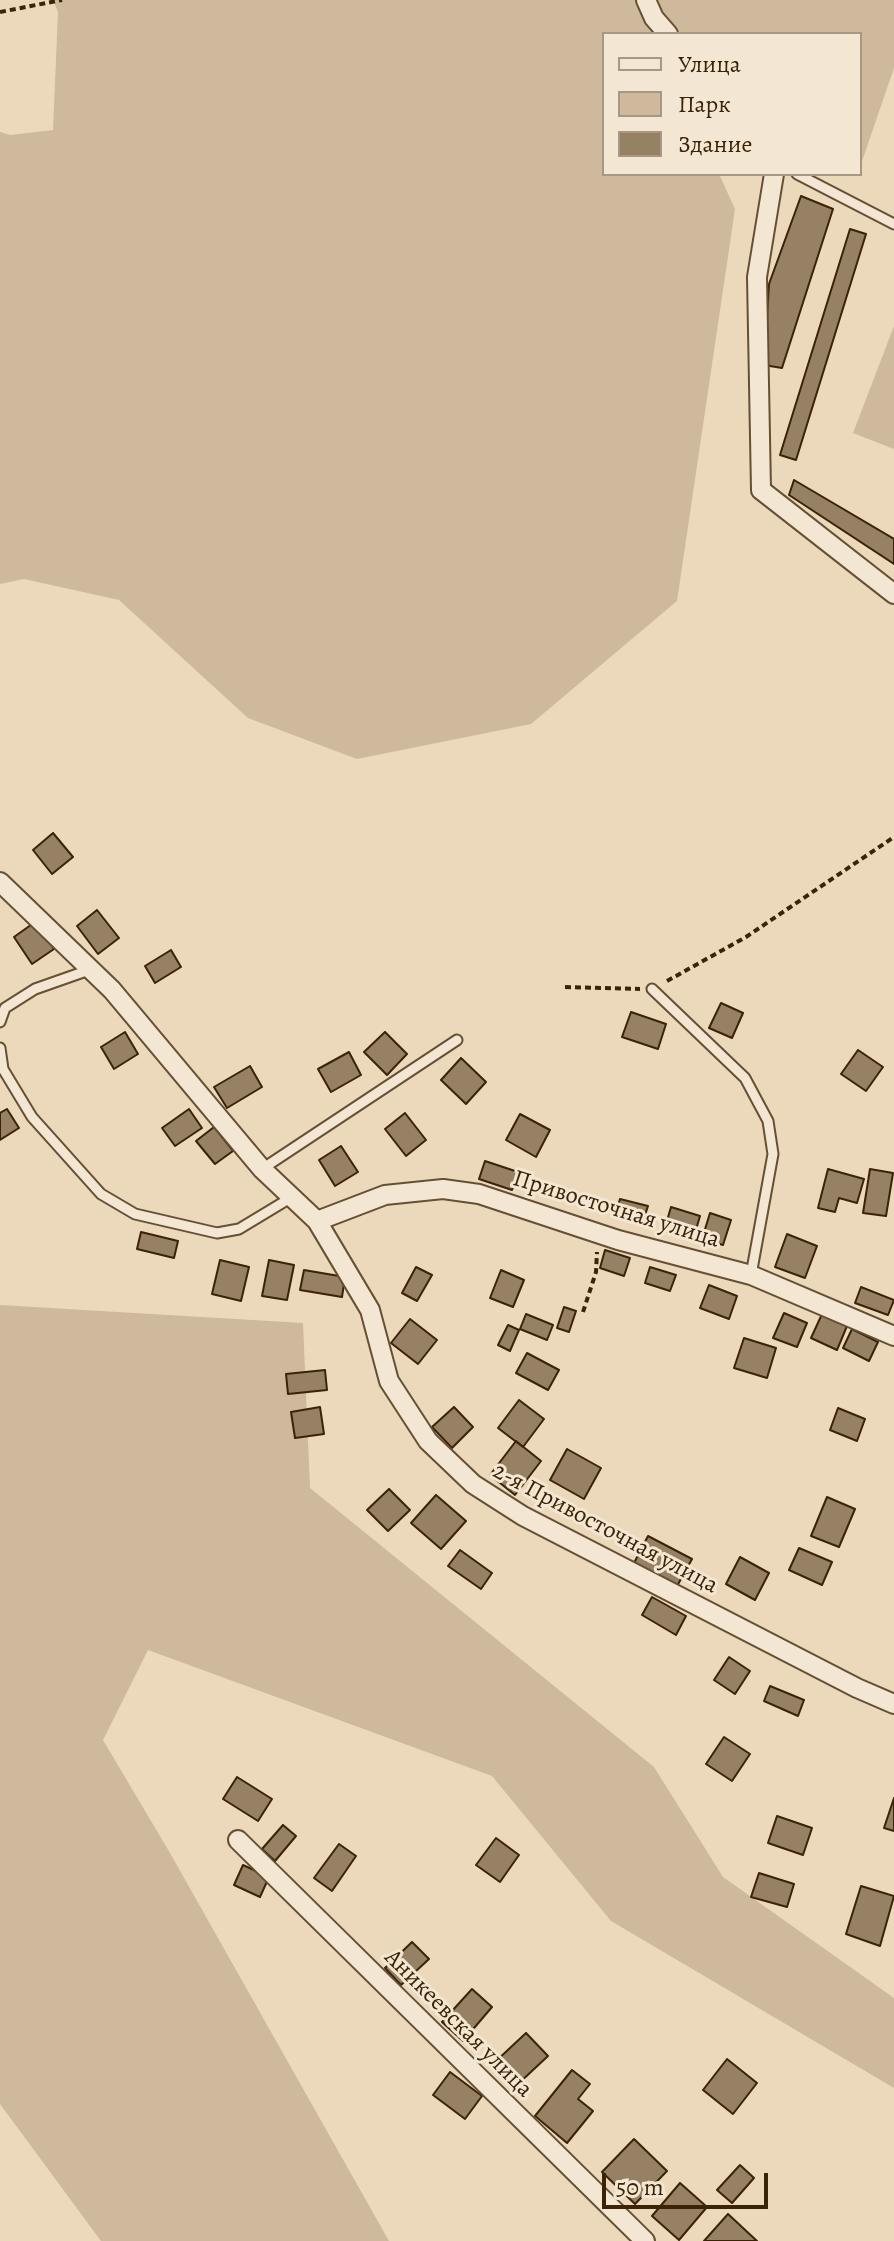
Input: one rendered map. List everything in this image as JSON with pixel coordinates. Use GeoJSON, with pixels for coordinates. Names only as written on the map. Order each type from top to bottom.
{"type":"FeatureCollection","features":[{"type":"Feature","properties":{"kind":"street"},"geometry":{"type":"LineString","coordinates":[[646,0],[654,18],[666,32]]}},
{"type":"Feature","properties":{"kind":"street"},"geometry":{"type":"LineString","coordinates":[[774,176],[757,277],[761,490],[894,594]]}},
{"type":"Feature","properties":{"kind":"street","name":"2-я Привосточная улица"},"geometry":{"type":"LineString","coordinates":[[0,882],[112,990],[262,1169],[317,1221],[370,1310],[389,1381],[428,1441],[473,1484],[523,1516],[857,1688],[894,1704]]}},
{"type":"Feature","properties":{"kind":"street","name":"Привосточная улица"},"geometry":{"type":"LineString","coordinates":[[317,1221],[385,1195],[443,1189],[479,1194],[599,1233],[751,1275],[894,1336]]}},
{"type":"Feature","properties":{"kind":"street","name":"Аникеевская улица"},"geometry":{"type":"LineString","coordinates":[[238,1840],[645,2241]]}},
{"type":"Feature","properties":{"kind":"lane"},"geometry":{"type":"LineString","coordinates":[[801,176],[894,224]]}},
{"type":"Feature","properties":{"kind":"lane"},"geometry":{"type":"LineString","coordinates":[[0,1022],[5,1008],[35,989],[89,970]]}},
{"type":"Feature","properties":{"kind":"lane"},"geometry":{"type":"LineString","coordinates":[[652,989],[745,1078],[768,1121],[773,1154],[751,1275]]}},
{"type":"Feature","properties":{"kind":"lane"},"geometry":{"type":"LineString","coordinates":[[262,1169],[457,1040]]}},
{"type":"Feature","properties":{"kind":"lane"},"geometry":{"type":"LineString","coordinates":[[0,1048],[3,1069],[32,1117],[101,1194],[135,1214],[217,1233],[239,1229],[292,1197]]}},
{"type":"Feature","properties":{"kind":"path"},"geometry":{"type":"LineString","coordinates":[[0,12],[62,0]]}},
{"type":"Feature","properties":{"kind":"path"},"geometry":{"type":"LineString","coordinates":[[565,987],[652,989],[746,937],[894,837]]}},
{"type":"Feature","properties":{"kind":"path"},"geometry":{"type":"LineString","coordinates":[[583,1312],[596,1272],[599,1233]]}},
{"type":"Feature","properties":{"kind":"green space"},"geometry":{"type":"Polygon","coordinates":[[[53,0],[894,0],[894,68],[862,161],[862,32],[602,32],[602,176],[720,176],[735,209],[677,601],[531,724],[357,759],[248,718],[119,600],[24,579],[0,584],[0,132],[10,135],[53,130],[58,12],[53,0]]]}},
{"type":"Feature","properties":{"kind":"green space"},"geometry":{"type":"Polygon","coordinates":[[[894,326],[894,449],[853,433],[894,326]]]}},
{"type":"Feature","properties":{"kind":"green space"},"geometry":{"type":"Polygon","coordinates":[[[0,1305],[303,1323],[310,1488],[654,1767],[723,1877],[894,1998],[894,2088],[611,1921],[492,1776],[148,1650],[103,1740],[389,2241],[101,2241],[0,2104],[0,1305]]]}},
{"type":"Feature","properties":{"kind":"building"},"geometry":{"type":"Polygon","coordinates":[[[801,196],[833,209],[782,368],[764,365],[769,284],[801,196]]]}},
{"type":"Feature","properties":{"kind":"building"},"geometry":{"type":"Polygon","coordinates":[[[850,229],[866,234],[796,460],[780,455],[850,229]]]}},
{"type":"Feature","properties":{"kind":"building"},"geometry":{"type":"Polygon","coordinates":[[[794,480],[894,539],[894,564],[789,495],[794,480]]]}},
{"type":"Feature","properties":{"kind":"building"},"geometry":{"type":"Polygon","coordinates":[[[53,833],[73,857],[52,874],[33,850],[53,833]]]}},
{"type":"Feature","properties":{"kind":"building"},"geometry":{"type":"Polygon","coordinates":[[[97,910],[119,938],[98,954],[77,926],[97,910]]]}},
{"type":"Feature","properties":{"kind":"building"},"geometry":{"type":"Polygon","coordinates":[[[35,922],[54,949],[32,964],[14,937],[35,922]]]}},
{"type":"Feature","properties":{"kind":"building"},"geometry":{"type":"Polygon","coordinates":[[[171,950],[181,967],[155,983],[145,966],[171,950]]]}},
{"type":"Feature","properties":{"kind":"building"},"geometry":{"type":"Polygon","coordinates":[[[721,1003],[743,1013],[732,1038],[709,1028],[721,1003]]]}},
{"type":"Feature","properties":{"kind":"building"},"geometry":{"type":"Polygon","coordinates":[[[631,1012],[666,1024],[658,1049],[622,1037],[631,1012]]]}},
{"type":"Feature","properties":{"kind":"building"},"geometry":{"type":"Polygon","coordinates":[[[125,1032],[138,1054],[114,1069],[101,1047],[125,1032]]]}},
{"type":"Feature","properties":{"kind":"building"},"geometry":{"type":"Polygon","coordinates":[[[385,1032],[407,1054],[387,1075],[364,1052],[385,1032]]]}},
{"type":"Feature","properties":{"kind":"building"},"geometry":{"type":"Polygon","coordinates":[[[858,1050],[883,1067],[866,1091],[841,1074],[858,1050]]]}},
{"type":"Feature","properties":{"kind":"building"},"geometry":{"type":"Polygon","coordinates":[[[349,1052],[361,1075],[331,1092],[318,1069],[349,1052]]]}},
{"type":"Feature","properties":{"kind":"building"},"geometry":{"type":"Polygon","coordinates":[[[461,1058],[486,1082],[466,1104],[441,1080],[461,1058]]]}},
{"type":"Feature","properties":{"kind":"building"},"geometry":{"type":"Polygon","coordinates":[[[250,1066],[262,1087],[227,1108],[214,1087],[250,1066]]]}},
{"type":"Feature","properties":{"kind":"building"},"geometry":{"type":"Polygon","coordinates":[[[7,1109],[19,1128],[0,1140],[0,1113],[7,1109]]]}},
{"type":"Feature","properties":{"kind":"building"},"geometry":{"type":"Polygon","coordinates":[[[189,1109],[202,1128],[175,1146],[162,1128],[189,1109]]]}},
{"type":"Feature","properties":{"kind":"building"},"geometry":{"type":"Polygon","coordinates":[[[405,1113],[426,1140],[406,1156],[385,1129],[405,1113]]]}},
{"type":"Feature","properties":{"kind":"building"},"geometry":{"type":"Polygon","coordinates":[[[520,1114],[550,1130],[536,1157],[506,1140],[520,1114]]]}},
{"type":"Feature","properties":{"kind":"building"},"geometry":{"type":"Polygon","coordinates":[[[214,1127],[233,1151],[215,1164],[196,1141],[214,1127]]]}},
{"type":"Feature","properties":{"kind":"building"},"geometry":{"type":"Polygon","coordinates":[[[341,1146],[358,1172],[335,1186],[319,1160],[341,1146]]]}},
{"type":"Feature","properties":{"kind":"building"},"geometry":{"type":"Polygon","coordinates":[[[485,1161],[518,1172],[512,1190],[479,1179],[485,1161]]]}},
{"type":"Feature","properties":{"kind":"building"},"geometry":{"type":"Polygon","coordinates":[[[828,1169],[864,1179],[857,1203],[839,1198],[835,1212],[818,1208],[828,1169]]]}},
{"type":"Feature","properties":{"kind":"building"},"geometry":{"type":"Polygon","coordinates":[[[870,1169],[893,1173],[886,1216],[863,1213],[870,1169]]]}},
{"type":"Feature","properties":{"kind":"building"},"geometry":{"type":"Polygon","coordinates":[[[620,1199],[648,1206],[642,1224],[615,1216],[620,1199]]]}},
{"type":"Feature","properties":{"kind":"building"},"geometry":{"type":"Polygon","coordinates":[[[671,1207],[700,1216],[693,1240],[664,1231],[671,1207]]]}},
{"type":"Feature","properties":{"kind":"building"},"geometry":{"type":"Polygon","coordinates":[[[710,1213],[731,1220],[723,1245],[702,1239],[710,1213]]]}},
{"type":"Feature","properties":{"kind":"building"},"geometry":{"type":"Polygon","coordinates":[[[141,1232],[178,1241],[174,1258],[137,1249],[141,1232]]]}},
{"type":"Feature","properties":{"kind":"building"},"geometry":{"type":"Polygon","coordinates":[[[787,1234],[817,1246],[805,1278],[775,1267],[787,1234]]]}},
{"type":"Feature","properties":{"kind":"building"},"geometry":{"type":"Polygon","coordinates":[[[605,1250],[630,1258],[624,1276],[600,1268],[605,1250]]]}},
{"type":"Feature","properties":{"kind":"building"},"geometry":{"type":"Polygon","coordinates":[[[220,1260],[249,1267],[241,1301],[212,1294],[220,1260]]]}},
{"type":"Feature","properties":{"kind":"building"},"geometry":{"type":"Polygon","coordinates":[[[269,1260],[294,1265],[287,1300],[262,1296],[269,1260]]]}},
{"type":"Feature","properties":{"kind":"building"},"geometry":{"type":"Polygon","coordinates":[[[416,1267],[432,1275],[417,1301],[402,1293],[416,1267]]]}},
{"type":"Feature","properties":{"kind":"building"},"geometry":{"type":"Polygon","coordinates":[[[650,1267],[676,1275],[670,1291],[645,1283],[650,1267]]]}},
{"type":"Feature","properties":{"kind":"building"},"geometry":{"type":"Polygon","coordinates":[[[304,1270],[345,1277],[342,1297],[300,1290],[304,1270]]]}},
{"type":"Feature","properties":{"kind":"building"},"geometry":{"type":"Polygon","coordinates":[[[501,1270],[524,1280],[513,1307],[490,1298],[501,1270]]]}},
{"type":"Feature","properties":{"kind":"building"},"geometry":{"type":"Polygon","coordinates":[[[709,1285],[737,1296],[729,1319],[700,1308],[709,1285]]]}},
{"type":"Feature","properties":{"kind":"building"},"geometry":{"type":"Polygon","coordinates":[[[861,1287],[894,1300],[888,1315],[855,1303],[861,1287]]]}},
{"type":"Feature","properties":{"kind":"building"},"geometry":{"type":"Polygon","coordinates":[[[564,1307],[576,1311],[569,1332],[557,1328],[564,1307]]]}},
{"type":"Feature","properties":{"kind":"building"},"geometry":{"type":"Polygon","coordinates":[[[784,1313],[807,1323],[797,1347],[773,1338],[784,1313]]]}},
{"type":"Feature","properties":{"kind":"building"},"geometry":{"type":"Polygon","coordinates":[[[526,1314],[553,1325],[547,1340],[520,1329],[526,1314]]]}},
{"type":"Feature","properties":{"kind":"building"},"geometry":{"type":"Polygon","coordinates":[[[822,1314],[847,1326],[837,1350],[811,1338],[822,1314]]]}},
{"type":"Feature","properties":{"kind":"building"},"geometry":{"type":"Polygon","coordinates":[[[410,1319],[437,1340],[418,1364],[391,1343],[410,1319]]]}},
{"type":"Feature","properties":{"kind":"building"},"geometry":{"type":"Polygon","coordinates":[[[508,1325],[519,1330],[510,1351],[498,1345],[508,1325]]]}},
{"type":"Feature","properties":{"kind":"building"},"geometry":{"type":"Polygon","coordinates":[[[852,1329],[878,1342],[869,1361],[843,1348],[852,1329]]]}},
{"type":"Feature","properties":{"kind":"building"},"geometry":{"type":"Polygon","coordinates":[[[744,1338],[776,1348],[767,1378],[734,1368],[744,1338]]]}},
{"type":"Feature","properties":{"kind":"building"},"geometry":{"type":"Polygon","coordinates":[[[527,1353],[559,1370],[548,1390],[516,1373],[527,1353]]]}},
{"type":"Feature","properties":{"kind":"building"},"geometry":{"type":"Polygon","coordinates":[[[325,1370],[327,1390],[288,1394],[286,1374],[325,1370]]]}},
{"type":"Feature","properties":{"kind":"building"},"geometry":{"type":"Polygon","coordinates":[[[519,1400],[544,1419],[523,1447],[498,1428],[519,1400]]]}},
{"type":"Feature","properties":{"kind":"building"},"geometry":{"type":"Polygon","coordinates":[[[320,1407],[324,1434],[295,1438],[291,1412],[320,1407]]]}},
{"type":"Feature","properties":{"kind":"building"},"geometry":{"type":"Polygon","coordinates":[[[454,1407],[473,1427],[452,1448],[432,1427],[454,1407]]]}},
{"type":"Feature","properties":{"kind":"building"},"geometry":{"type":"Polygon","coordinates":[[[838,1408],[865,1419],[857,1441],[830,1430],[838,1408]]]}},
{"type":"Feature","properties":{"kind":"building"},"geometry":{"type":"Polygon","coordinates":[[[516,1441],[541,1461],[515,1495],[490,1475],[516,1441]]]}},
{"type":"Feature","properties":{"kind":"building"},"geometry":{"type":"Polygon","coordinates":[[[567,1449],[601,1468],[584,1499],[550,1480],[567,1449]]]}},
{"type":"Feature","properties":{"kind":"building"},"geometry":{"type":"Polygon","coordinates":[[[389,1489],[410,1510],[388,1531],[367,1510],[389,1489]]]}},
{"type":"Feature","properties":{"kind":"building"},"geometry":{"type":"Polygon","coordinates":[[[436,1495],[466,1521],[441,1549],[411,1523],[436,1495]]]}},
{"type":"Feature","properties":{"kind":"building"},"geometry":{"type":"Polygon","coordinates":[[[827,1497],[855,1509],[839,1547],[811,1536],[827,1497]]]}},
{"type":"Feature","properties":{"kind":"building"},"geometry":{"type":"Polygon","coordinates":[[[648,1536],[692,1559],[676,1588],[633,1565],[648,1536]]]}},
{"type":"Feature","properties":{"kind":"building"},"geometry":{"type":"Polygon","coordinates":[[[799,1548],[832,1562],[822,1585],[789,1570],[799,1548]]]}},
{"type":"Feature","properties":{"kind":"building"},"geometry":{"type":"Polygon","coordinates":[[[460,1550],[492,1573],[481,1589],[448,1566],[460,1550]]]}},
{"type":"Feature","properties":{"kind":"building"},"geometry":{"type":"Polygon","coordinates":[[[740,1557],[769,1573],[755,1600],[726,1584],[740,1557]]]}},
{"type":"Feature","properties":{"kind":"building"},"geometry":{"type":"Polygon","coordinates":[[[652,1597],[686,1616],[676,1635],[642,1615],[652,1597]]]}},
{"type":"Feature","properties":{"kind":"building"},"geometry":{"type":"Polygon","coordinates":[[[729,1657],[750,1671],[735,1694],[714,1680],[729,1657]]]}},
{"type":"Feature","properties":{"kind":"building"},"geometry":{"type":"Polygon","coordinates":[[[770,1686],[804,1700],[798,1716],[764,1701],[770,1686]]]}},
{"type":"Feature","properties":{"kind":"building"},"geometry":{"type":"Polygon","coordinates":[[[724,1737],[750,1754],[732,1781],[706,1764],[724,1737]]]}},
{"type":"Feature","properties":{"kind":"building"},"geometry":{"type":"Polygon","coordinates":[[[237,1777],[272,1799],[258,1821],[223,1799],[237,1777]]]}},
{"type":"Feature","properties":{"kind":"building"},"geometry":{"type":"Polygon","coordinates":[[[894,1798],[894,1831],[884,1828],[894,1798]]]}},
{"type":"Feature","properties":{"kind":"building"},"geometry":{"type":"Polygon","coordinates":[[[777,1816],[812,1828],[803,1855],[768,1843],[777,1816]]]}},
{"type":"Feature","properties":{"kind":"building"},"geometry":{"type":"Polygon","coordinates":[[[283,1825],[296,1836],[275,1861],[262,1849],[283,1825]]]}},
{"type":"Feature","properties":{"kind":"building"},"geometry":{"type":"Polygon","coordinates":[[[496,1838],[519,1855],[500,1882],[476,1865],[496,1838]]]}},
{"type":"Feature","properties":{"kind":"building"},"geometry":{"type":"Polygon","coordinates":[[[339,1844],[356,1856],[332,1891],[314,1878],[339,1844]]]}},
{"type":"Feature","properties":{"kind":"building"},"geometry":{"type":"Polygon","coordinates":[[[243,1865],[269,1877],[260,1897],[234,1885],[243,1865]]]}},
{"type":"Feature","properties":{"kind":"building"},"geometry":{"type":"Polygon","coordinates":[[[759,1873],[794,1884],[787,1907],[751,1897],[759,1873]]]}},
{"type":"Feature","properties":{"kind":"building"},"geometry":{"type":"Polygon","coordinates":[[[861,1886],[894,1896],[880,1946],[846,1934],[861,1886]]]}},
{"type":"Feature","properties":{"kind":"building"},"geometry":{"type":"Polygon","coordinates":[[[412,1942],[429,1959],[401,1985],[385,1968],[412,1942]]]}},
{"type":"Feature","properties":{"kind":"building"},"geometry":{"type":"Polygon","coordinates":[[[472,1989],[492,2007],[463,2041],[442,2022],[472,1989]]]}},
{"type":"Feature","properties":{"kind":"building"},"geometry":{"type":"Polygon","coordinates":[[[526,2033],[548,2056],[517,2085],[495,2062],[526,2033]]]}},
{"type":"Feature","properties":{"kind":"building"},"geometry":{"type":"Polygon","coordinates":[[[727,2059],[757,2083],[733,2114],[703,2090],[727,2059]]]}},
{"type":"Feature","properties":{"kind":"building"},"geometry":{"type":"Polygon","coordinates":[[[572,2070],[590,2084],[578,2099],[593,2111],[567,2143],[535,2116],[572,2070]]]}},
{"type":"Feature","properties":{"kind":"building"},"geometry":{"type":"Polygon","coordinates":[[[450,2072],[482,2096],[465,2119],[433,2095],[450,2072]]]}},
{"type":"Feature","properties":{"kind":"building"},"geometry":{"type":"Polygon","coordinates":[[[634,2139],[667,2171],[635,2204],[602,2172],[634,2139]]]}},
{"type":"Feature","properties":{"kind":"building"},"geometry":{"type":"Polygon","coordinates":[[[740,2165],[754,2178],[732,2203],[717,2190],[740,2165]]]}},
{"type":"Feature","properties":{"kind":"building"},"geometry":{"type":"Polygon","coordinates":[[[680,2183],[707,2207],[679,2240],[652,2216],[680,2183]]]}},
{"type":"Feature","properties":{"kind":"building"},"geometry":{"type":"Polygon","coordinates":[[[728,2214],[757,2241],[704,2241],[728,2214]]]}}]}
